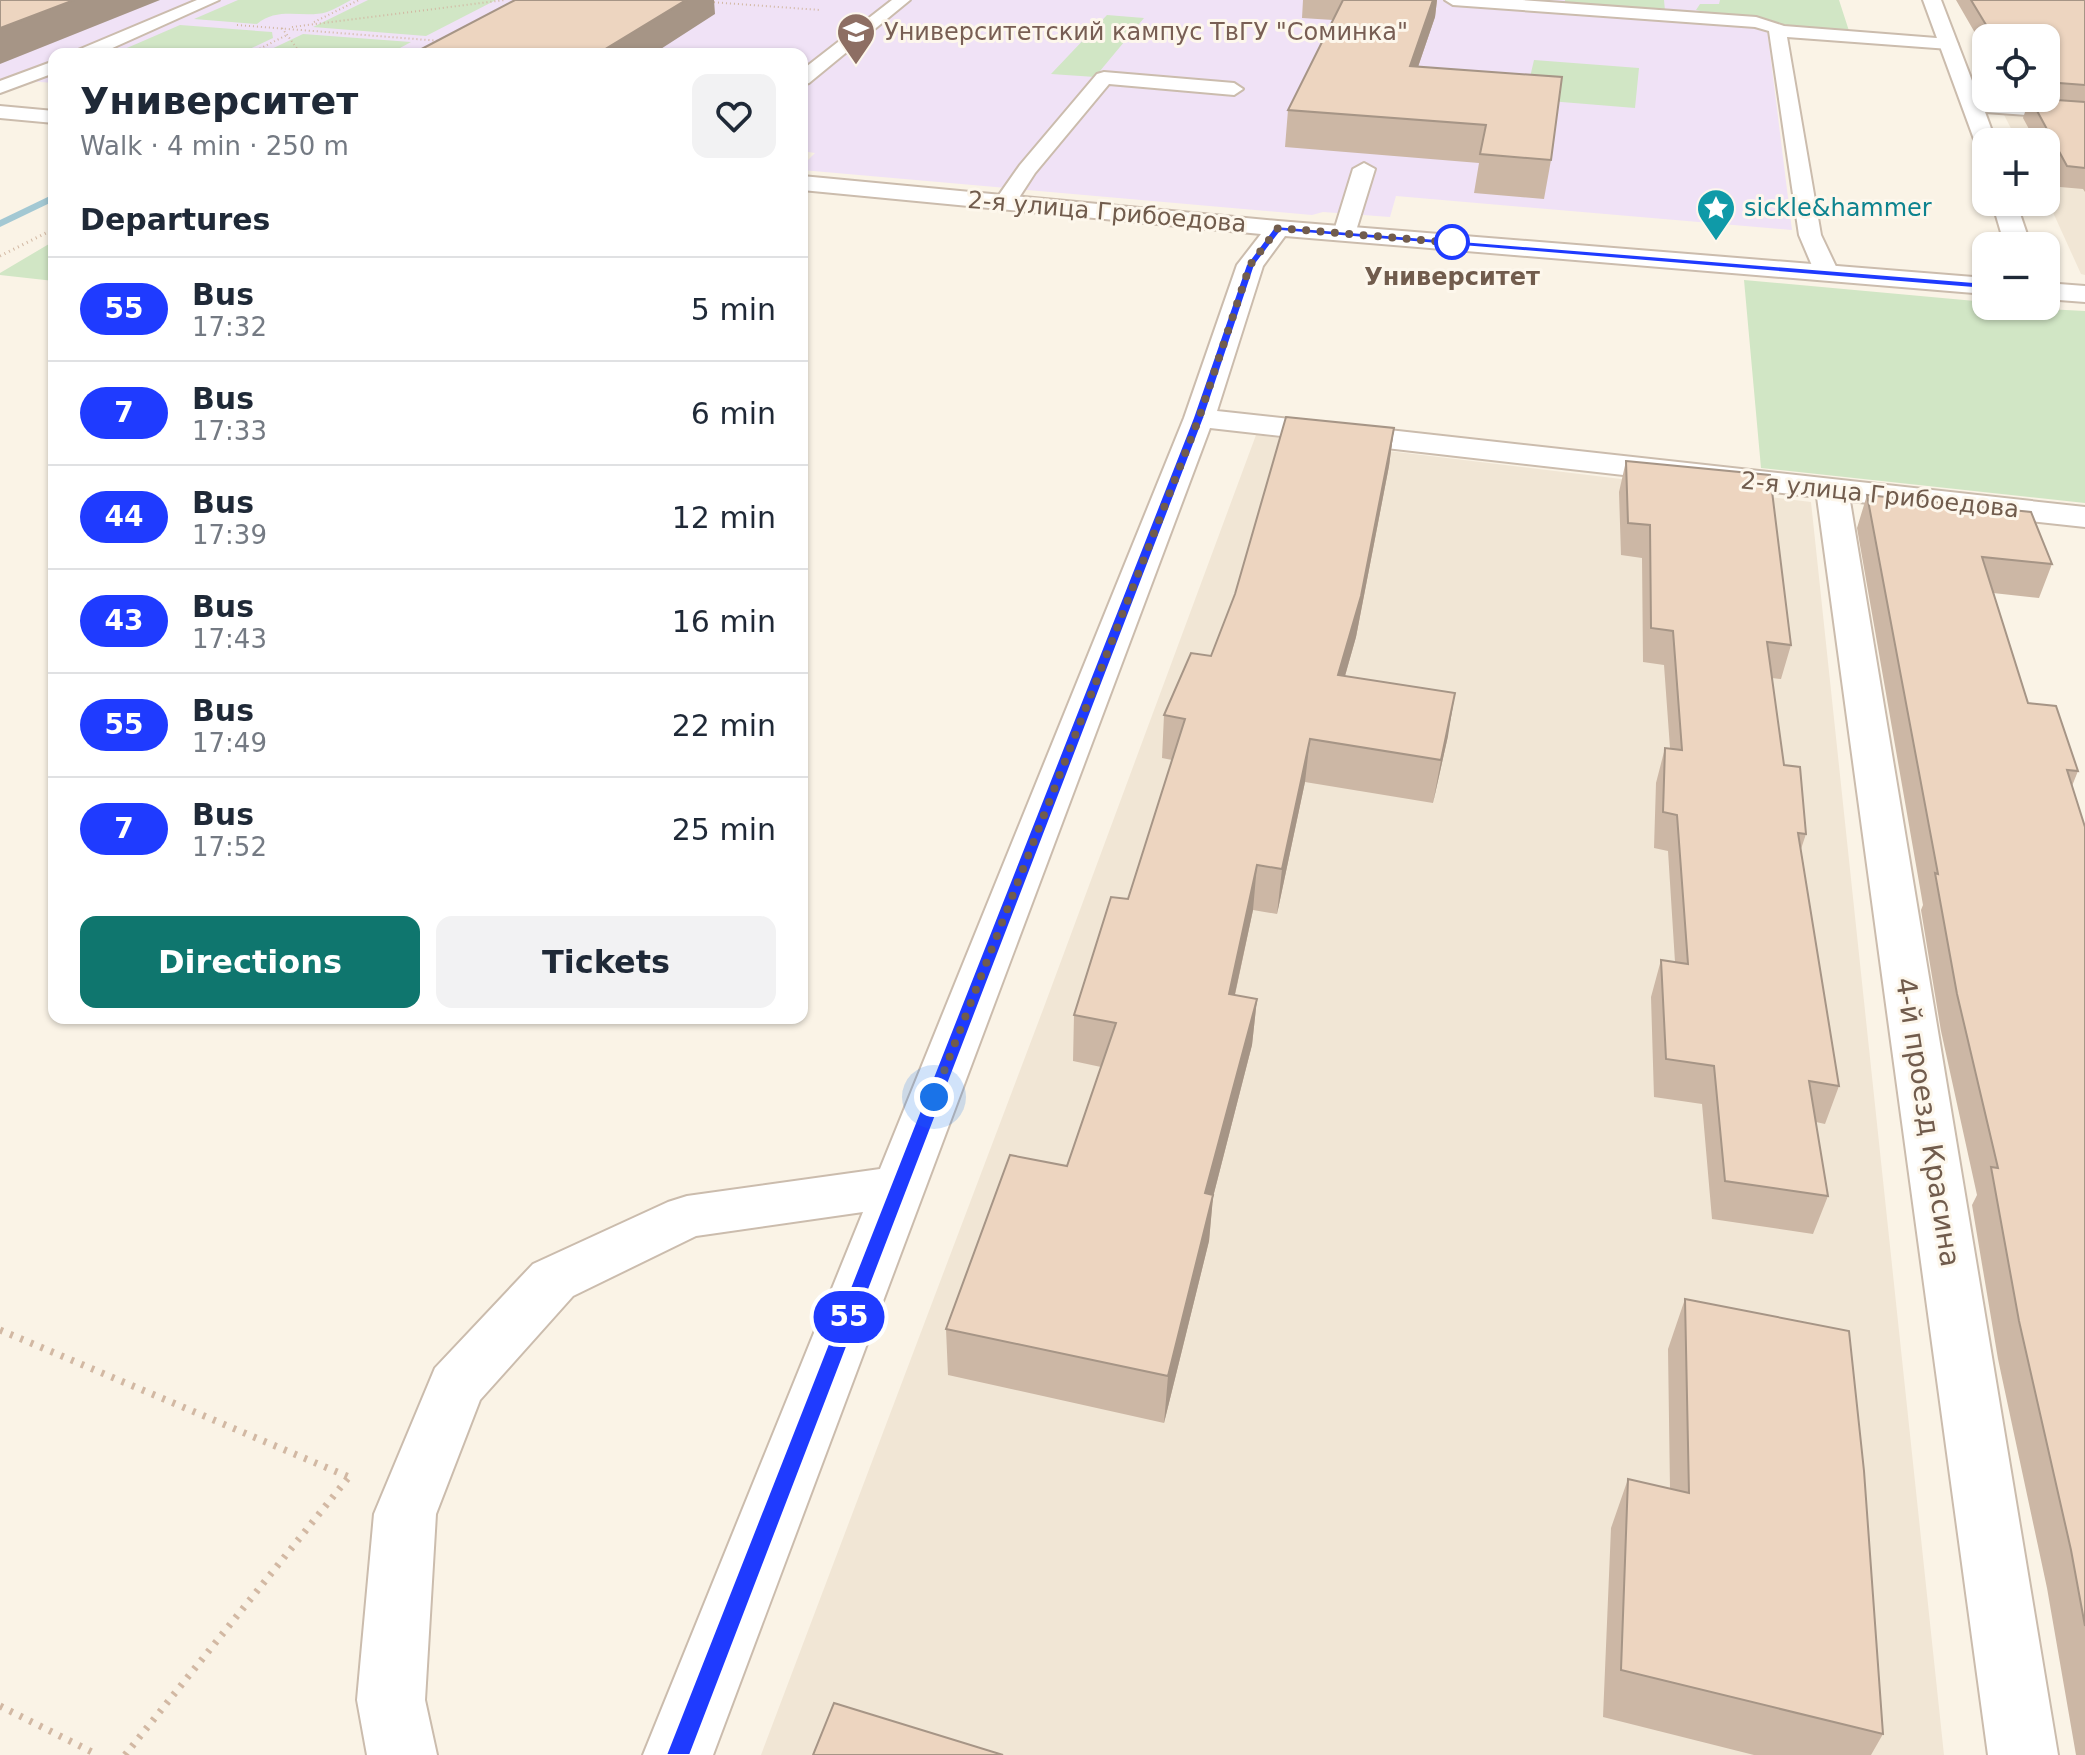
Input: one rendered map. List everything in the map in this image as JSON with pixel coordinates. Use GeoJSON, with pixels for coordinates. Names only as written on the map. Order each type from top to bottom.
{"type":"FeatureCollection","features":[{"type":"Feature","properties":{"kind":"street"},"geometry":{"type":"LineString","coordinates":[[1932,0],[1972,102]]}},
{"type":"Feature","properties":{"kind":"street"},"geometry":{"type":"LineString","coordinates":[[2060,111],[2085,113]]}},
{"type":"Feature","properties":{"kind":"street"},"geometry":{"type":"LineString","coordinates":[[0,112],[48,116]]}},
{"type":"Feature","properties":{"kind":"street","name":"2-я улица Грибоедова"},"geometry":{"type":"LineString","coordinates":[[808,184],[1344,234],[1972,285]]}},
{"type":"Feature","properties":{"kind":"street"},"geometry":{"type":"LineString","coordinates":[[678,1755],[1199,418],[1250,265],[1278,228]]}},
{"type":"Feature","properties":{"kind":"street"},"geometry":{"type":"LineString","coordinates":[[2060,292],[2085,294]]}},
{"type":"Feature","properties":{"kind":"street","name":"2-я улица Грибоедова"},"geometry":{"type":"LineString","coordinates":[[1199,418],[2085,517]]}},
{"type":"Feature","properties":{"kind":"street","name":"4-й проезд Красина"},"geometry":{"type":"LineString","coordinates":[[1832,489],[2023,1755]]}},
{"type":"Feature","properties":{"kind":"street"},"geometry":{"type":"LineString","coordinates":[[402,1755],[391,1700],[405,1514],[456,1386],[553,1280],[687,1217],[900,1186]]}},
{"type":"Feature","properties":{"kind":"lane"},"geometry":{"type":"LineString","coordinates":[[98,48],[211,0]]}},
{"type":"Feature","properties":{"kind":"lane"},"geometry":{"type":"LineString","coordinates":[[808,74],[902,0]]}},
{"type":"Feature","properties":{"kind":"lane"},"geometry":{"type":"LineString","coordinates":[[1453,0],[1688,8],[1756,22],[1778,31],[1949,44]]}},
{"type":"Feature","properties":{"kind":"lane"},"geometry":{"type":"LineString","coordinates":[[1778,31],[1810,235],[1828,275]]}},
{"type":"Feature","properties":{"kind":"lane"},"geometry":{"type":"LineString","coordinates":[[0,87],[48,69]]}},
{"type":"Feature","properties":{"kind":"lane"},"geometry":{"type":"LineString","coordinates":[[0,76],[24,78]]}},
{"type":"Feature","properties":{"kind":"lane"},"geometry":{"type":"LineString","coordinates":[[1005,202],[1027,169],[1104,78],[1234,89]]}},
{"type":"Feature","properties":{"kind":"lane"},"geometry":{"type":"LineString","coordinates":[[1344,234],[1364,169]]}},
{"type":"Feature","properties":{"kind":"path"},"geometry":{"type":"LineString","coordinates":[[261,48],[359,0]]}},
{"type":"Feature","properties":{"kind":"path"},"geometry":{"type":"LineString","coordinates":[[281,29],[505,0]]}},
{"type":"Feature","properties":{"kind":"path"},"geometry":{"type":"LineString","coordinates":[[703,1],[884,15]]}},
{"type":"Feature","properties":{"kind":"path"},"geometry":{"type":"LineString","coordinates":[[164,20],[441,41]]}},
{"type":"Feature","properties":{"kind":"path"},"geometry":{"type":"LineString","coordinates":[[281,29],[296,48]]}},
{"type":"Feature","properties":{"kind":"path"},"geometry":{"type":"LineString","coordinates":[[0,256],[48,232]]}},
{"type":"Feature","properties":{"kind":"path"},"geometry":{"type":"LineString","coordinates":[[0,1330],[349,1477]]}},
{"type":"Feature","properties":{"kind":"path"},"geometry":{"type":"LineString","coordinates":[[125,1755],[358,1465]]}},
{"type":"Feature","properties":{"kind":"path"},"geometry":{"type":"LineString","coordinates":[[0,1706],[98,1755]]}},
{"type":"Feature","properties":{"kind":"shaded area"},"geometry":{"type":"Polygon","coordinates":[[[0,0],[1839,0],[1767,28],[1792,230],[1396,196],[1390,217],[1323,212],[1312,215],[808,171],[808,160],[815,153],[808,152],[808,48],[48,48],[48,83],[0,79],[0,0]]]}},
{"type":"Feature","properties":{"kind":"shaded area"},"geometry":{"type":"Polygon","coordinates":[[[2003,112],[2085,118],[2085,275],[2081,274],[2055,216],[2060,216],[2060,128],[2011,128],[2003,112]]]}},
{"type":"Feature","properties":{"kind":"shaded area"},"geometry":{"type":"Polygon","coordinates":[[[1256,435],[1811,502],[1944,1755],[761,1755],[1256,435]]]}},
{"type":"Feature","properties":{"kind":"green space"},"geometry":{"type":"Polygon","coordinates":[[[238,0],[351,0],[327,12],[283,14],[257,24],[194,19],[238,0]]]}},
{"type":"Feature","properties":{"kind":"green space"},"geometry":{"type":"Polygon","coordinates":[[[368,0],[496,0],[426,36],[313,27],[368,0]]]}},
{"type":"Feature","properties":{"kind":"green space"},"geometry":{"type":"Polygon","coordinates":[[[1565,0],[1664,0],[1665,11],[1571,4],[1565,3],[1565,0]]]}},
{"type":"Feature","properties":{"kind":"green space"},"geometry":{"type":"Polygon","coordinates":[[[1720,0],[1839,0],[1850,34],[1785,29],[1696,10],[1700,4],[1719,4],[1720,0]]]}},
{"type":"Feature","properties":{"kind":"green space"},"geometry":{"type":"Polygon","coordinates":[[[1107,15],[1144,18],[1095,77],[1051,74],[1107,15]]]}},
{"type":"Feature","properties":{"kind":"green space"},"geometry":{"type":"Polygon","coordinates":[[[180,25],[272,32],[273,38],[252,48],[127,48],[180,25]]]}},
{"type":"Feature","properties":{"kind":"green space"},"geometry":{"type":"Polygon","coordinates":[[[303,34],[411,42],[400,48],[274,48],[303,34]]]}},
{"type":"Feature","properties":{"kind":"green space"},"geometry":{"type":"Polygon","coordinates":[[[1534,60],[1639,68],[1635,108],[1525,99],[1534,60]]]}},
{"type":"Feature","properties":{"kind":"green space"},"geometry":{"type":"Polygon","coordinates":[[[48,245],[48,280],[0,273],[48,245]]]}},
{"type":"Feature","properties":{"kind":"green space"},"geometry":{"type":"Polygon","coordinates":[[[1744,280],[1972,301],[1972,320],[2060,320],[2060,310],[2085,311],[2085,503],[1761,468],[1744,280]]]}},
{"type":"Feature","properties":{"kind":"building"},"geometry":{"type":"Polygon","coordinates":[[[0,0],[74,0],[0,28],[0,0]]]}},
{"type":"Feature","properties":{"kind":"building"},"geometry":{"type":"Polygon","coordinates":[[[515,0],[686,0],[607,48],[423,48],[515,0]]]}},
{"type":"Feature","properties":{"kind":"building"},"geometry":{"type":"Polygon","coordinates":[[[1343,0],[1433,0],[1410,66],[1562,77],[1551,160],[1480,154],[1486,125],[1288,110],[1343,0]]]}},
{"type":"Feature","properties":{"kind":"building"},"geometry":{"type":"Polygon","coordinates":[[[1971,0],[2085,0],[2085,85],[2060,83],[2060,24],[1986,24],[1971,0]]]}},
{"type":"Feature","properties":{"kind":"building"},"geometry":{"type":"Polygon","coordinates":[[[2060,100],[2085,102],[2085,168],[2067,166],[2060,153],[2060,128],[2046,128],[2038,112],[2060,112],[2060,100]]]}},
{"type":"Feature","properties":{"kind":"building"},"geometry":{"type":"Polygon","coordinates":[[[1286,417],[1394,428],[1361,596],[1338,675],[1455,693],[1441,760],[1310,739],[1282,869],[1257,865],[1229,994],[1257,999],[1205,1193],[1213,1195],[1168,1376],[946,1329],[1010,1155],[1067,1166],[1116,1023],[1074,1015],[1111,897],[1128,899],[1185,719],[1164,715],[1191,653],[1211,656],[1235,594],[1286,417]]]}},
{"type":"Feature","properties":{"kind":"building"},"geometry":{"type":"Polygon","coordinates":[[[1626,461],[1770,475],[1791,645],[1767,642],[1784,765],[1800,767],[1806,834],[1798,833],[1839,1086],[1809,1081],[1828,1196],[1725,1181],[1714,1066],[1666,1059],[1661,960],[1688,964],[1677,815],[1663,812],[1665,748],[1682,750],[1673,631],[1651,628],[1650,525],[1628,523],[1626,461]]]}},
{"type":"Feature","properties":{"kind":"building"},"geometry":{"type":"Polygon","coordinates":[[[1867,495],[2031,512],[2052,564],[1982,557],[2028,703],[2056,706],[2078,771],[2067,770],[2085,827],[2085,1626],[2019,1321],[1991,1167],[1998,1168],[1957,994],[1935,873],[1938,874],[1867,495]]]}},
{"type":"Feature","properties":{"kind":"building"},"geometry":{"type":"Polygon","coordinates":[[[1685,1299],[1849,1331],[1864,1471],[1883,1734],[1621,1670],[1628,1479],[1689,1493],[1685,1299]]]}},
{"type":"Feature","properties":{"kind":"building"},"geometry":{"type":"Polygon","coordinates":[[[834,1703],[1003,1755],[813,1755],[834,1703]]]}},
{"type":"Feature","properties":{"kind":"waterway"},"geometry":{"type":"LineString","coordinates":[[0,224],[48,200]]}},
{"type":"Feature","properties":{"kind":"bus line","name":"55"},"geometry":{"type":"LineString","coordinates":[[678,1755],[1199,418],[1250,265],[1278,228],[1972,285]]}},
{"type":"Feature","properties":{"kind":"place","name":"Университетский кампус ТвГУ \"Соминка\""},"geometry":{"type":"Point","coordinates":[856,66]}},
{"type":"Feature","properties":{"kind":"place","name":"Университет"},"geometry":{"type":"Point","coordinates":[1452,242]}},
{"type":"Feature","properties":{"kind":"place","name":"sickle&hammer"},"geometry":{"type":"Point","coordinates":[1716,242]}},
{"type":"Feature","properties":{"kind":"route"},"geometry":{"type":"LineString","coordinates":[[934,1097],[1199,418],[1250,265],[1278,228],[1457,243],[1452,242]]}}]}
